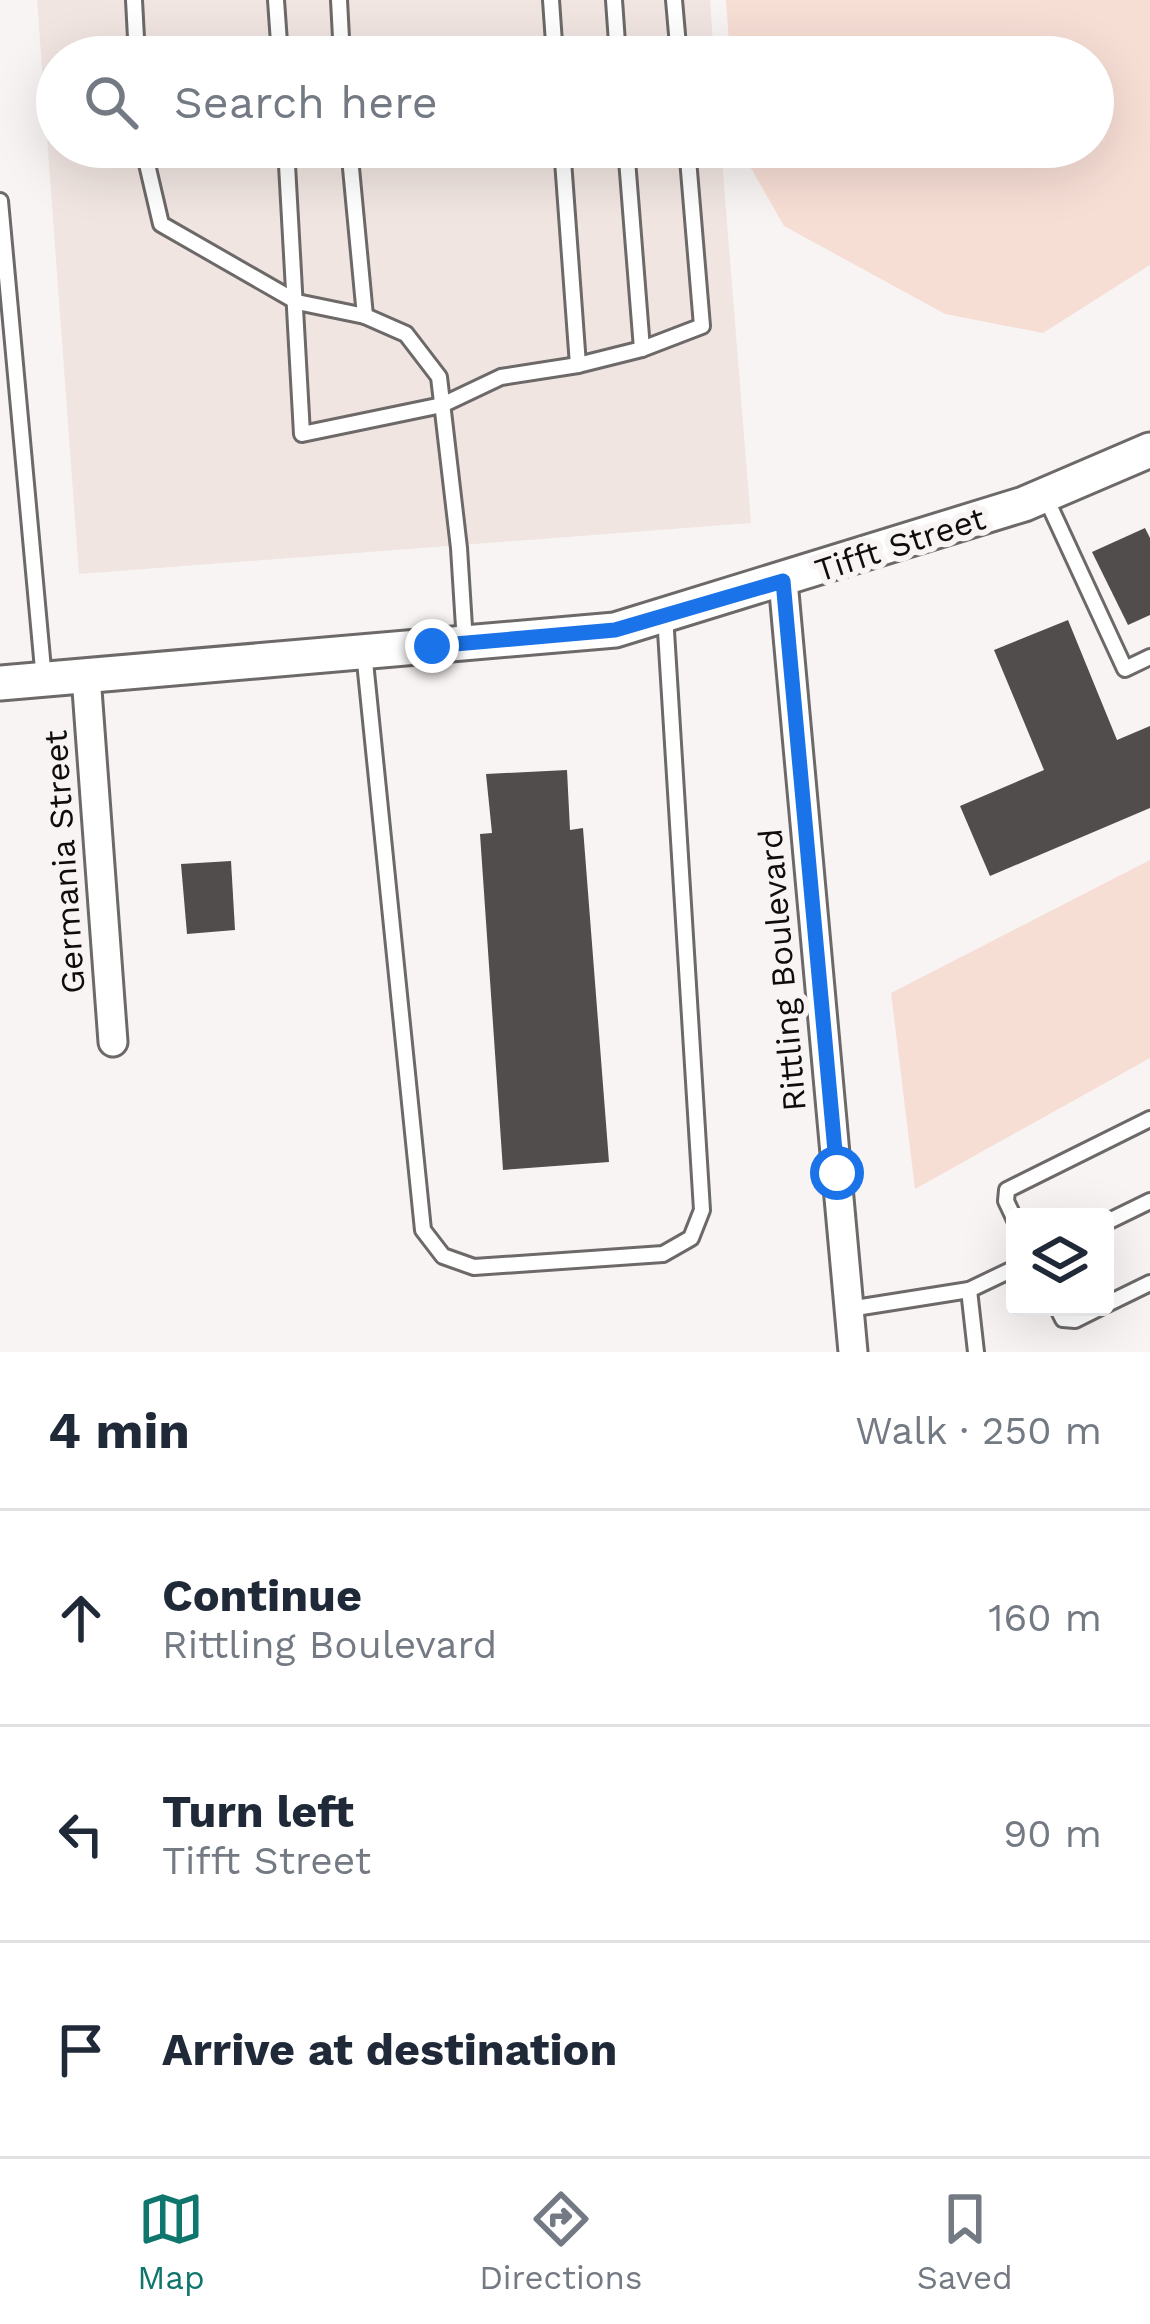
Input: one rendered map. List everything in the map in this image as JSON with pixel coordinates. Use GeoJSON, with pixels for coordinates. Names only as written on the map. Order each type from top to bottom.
{"type":"FeatureCollection","features":[{"type":"Feature","properties":{"kind":"street","name":"Tifft Street"},"geometry":{"type":"LineString","coordinates":[[0,683],[615,630],[1045,496],[1150,450]]}},
{"type":"Feature","properties":{"kind":"street","name":"Rittling Boulevard"},"geometry":{"type":"LineString","coordinates":[[783,581],[854,1352]]}},
{"type":"Feature","properties":{"kind":"street","name":"Germania Street"},"geometry":{"type":"LineString","coordinates":[[86,676],[113,1042]]}},
{"type":"Feature","properties":{"kind":"lane"},"geometry":{"type":"LineString","coordinates":[[134,0],[136,36]]}},
{"type":"Feature","properties":{"kind":"lane"},"geometry":{"type":"LineString","coordinates":[[276,0],[279,36]]}},
{"type":"Feature","properties":{"kind":"lane"},"geometry":{"type":"LineString","coordinates":[[339,0],[341,36]]}},
{"type":"Feature","properties":{"kind":"lane"},"geometry":{"type":"LineString","coordinates":[[551,0],[554,36]]}},
{"type":"Feature","properties":{"kind":"lane"},"geometry":{"type":"LineString","coordinates":[[614,0],[617,36]]}},
{"type":"Feature","properties":{"kind":"lane"},"geometry":{"type":"LineString","coordinates":[[674,0],[677,36]]}},
{"type":"Feature","properties":{"kind":"lane"},"geometry":{"type":"LineString","coordinates":[[148,168],[161,224],[297,302],[364,316],[406,334],[439,377],[465,643]]}},
{"type":"Feature","properties":{"kind":"lane"},"geometry":{"type":"LineString","coordinates":[[287,168],[302,434],[442,405],[501,377],[642,349],[701,326],[688,168]]}},
{"type":"Feature","properties":{"kind":"lane"},"geometry":{"type":"LineString","coordinates":[[352,168],[364,316]]}},
{"type":"Feature","properties":{"kind":"lane"},"geometry":{"type":"LineString","coordinates":[[564,168],[578,365]]}},
{"type":"Feature","properties":{"kind":"lane"},"geometry":{"type":"LineString","coordinates":[[628,168],[642,349]]}},
{"type":"Feature","properties":{"kind":"lane"},"geometry":{"type":"LineString","coordinates":[[0,201],[44,680]]}},
{"type":"Feature","properties":{"kind":"lane"},"geometry":{"type":"LineString","coordinates":[[1045,496],[1125,669],[1150,657]]}},
{"type":"Feature","properties":{"kind":"lane"},"geometry":{"type":"LineString","coordinates":[[364,652],[423,1230],[443,1256],[474,1267],[663,1254],[691,1238],[702,1210],[665,616]]}},
{"type":"Feature","properties":{"kind":"lane"},"geometry":{"type":"LineString","coordinates":[[1009,1208],[1007,1190],[1150,1119]]}},
{"type":"Feature","properties":{"kind":"lane"},"geometry":{"type":"LineString","coordinates":[[1114,1219],[1150,1201]]}},
{"type":"Feature","properties":{"kind":"lane"},"geometry":{"type":"LineString","coordinates":[[849,1309],[969,1291],[1006,1272]]}},
{"type":"Feature","properties":{"kind":"lane"},"geometry":{"type":"LineString","coordinates":[[1114,1301],[1150,1283]]}},
{"type":"Feature","properties":{"kind":"lane"},"geometry":{"type":"LineString","coordinates":[[969,1291],[976,1352]]}},
{"type":"Feature","properties":{"kind":"shaded area"},"geometry":{"type":"Polygon","coordinates":[[[37,0],[710,0],[713,36],[40,36],[37,0]]]}},
{"type":"Feature","properties":{"kind":"shaded area"},"geometry":{"type":"Polygon","coordinates":[[[726,0],[1150,0],[1150,265],[1043,333],[945,314],[784,226],[751,168],[1114,168],[1114,36],[729,36],[726,0]]]}},
{"type":"Feature","properties":{"kind":"shaded area"},"geometry":{"type":"Polygon","coordinates":[[[49,168],[723,168],[751,523],[79,574],[49,168]]]}},
{"type":"Feature","properties":{"kind":"shaded area"},"geometry":{"type":"Polygon","coordinates":[[[1150,860],[1150,1058],[915,1189],[891,993],[1150,860]]]}},
{"type":"Feature","properties":{"kind":"building"},"geometry":{"type":"Polygon","coordinates":[[[1145,528],[1150,538],[1150,615],[1128,625],[1092,552],[1145,528]]]}},
{"type":"Feature","properties":{"kind":"building"},"geometry":{"type":"Polygon","coordinates":[[[1068,620],[1117,740],[1150,726],[1150,808],[990,876],[960,806],[1044,770],[994,650],[1068,620]]]}},
{"type":"Feature","properties":{"kind":"building"},"geometry":{"type":"Polygon","coordinates":[[[567,770],[570,830],[583,828],[609,1162],[503,1170],[480,834],[492,833],[486,774],[567,770]]]}},
{"type":"Feature","properties":{"kind":"building"},"geometry":{"type":"Polygon","coordinates":[[[231,861],[235,930],[187,934],[181,864],[231,861]]]}},
{"type":"Feature","properties":{"kind":"route"},"geometry":{"type":"LineString","coordinates":[[432,646],[615,630],[783,581],[837,1173]]}}]}
